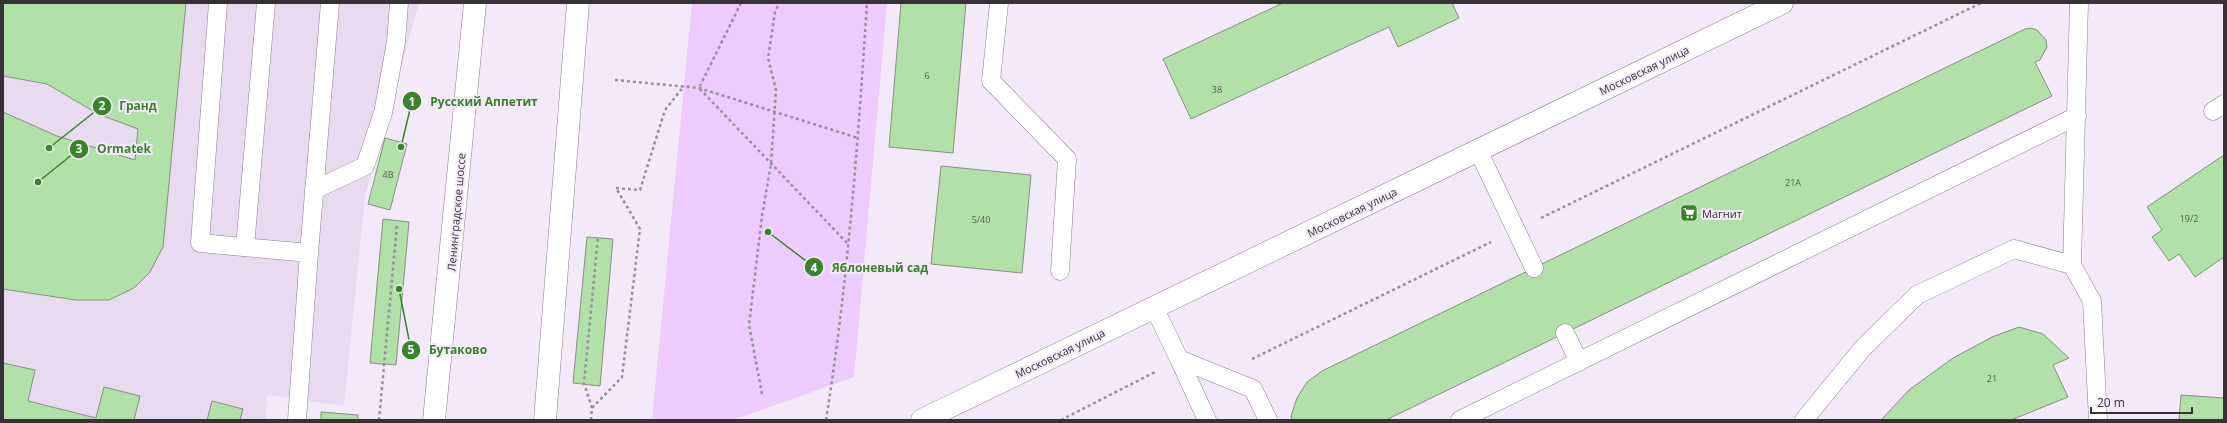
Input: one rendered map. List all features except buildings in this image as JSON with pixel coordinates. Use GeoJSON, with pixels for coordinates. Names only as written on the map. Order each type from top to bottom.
{"type":"FeatureCollection","features":[{"type":"Feature","properties":{"kind":"main road","name":"Ленинградское шоссе"},"geometry":{"type":"LineString","coordinates":[[434,420],[475,3]]}},
{"type":"Feature","properties":{"kind":"main road"},"geometry":{"type":"LineString","coordinates":[[545,420],[578,3]]}},
{"type":"Feature","properties":{"kind":"main road","name":"Московская улица"},"geometry":{"type":"LineString","coordinates":[[922,420],[1782,3]]}},
{"type":"Feature","properties":{"kind":"lane"},"geometry":{"type":"LineString","coordinates":[[218,3],[200,243],[308,253]]}},
{"type":"Feature","properties":{"kind":"lane"},"geometry":{"type":"LineString","coordinates":[[245,247],[266,3]]}},
{"type":"Feature","properties":{"kind":"lane"},"geometry":{"type":"LineString","coordinates":[[297,420],[308,253],[330,3]]}},
{"type":"Feature","properties":{"kind":"lane"},"geometry":{"type":"LineString","coordinates":[[314,190],[365,166],[383,113],[396,42],[399,3]]}},
{"type":"Feature","properties":{"kind":"lane"},"geometry":{"type":"LineString","coordinates":[[999,3],[991,81],[1068,158],[1060,271]]}},
{"type":"Feature","properties":{"kind":"lane"},"geometry":{"type":"LineString","coordinates":[[2079,3],[2072,265],[2092,301],[2098,420]]}},
{"type":"Feature","properties":{"kind":"lane"},"geometry":{"type":"LineString","coordinates":[[1460,420],[2077,116]]}},
{"type":"Feature","properties":{"kind":"lane"},"geometry":{"type":"LineString","coordinates":[[1478,150],[1534,268]]}},
{"type":"Feature","properties":{"kind":"lane"},"geometry":{"type":"LineString","coordinates":[[1804,420],[1862,349],[1917,296],[2014,249],[2072,265]]}},
{"type":"Feature","properties":{"kind":"lane"},"geometry":{"type":"LineString","coordinates":[[1154,307],[1207,420]]}},
{"type":"Feature","properties":{"kind":"lane"},"geometry":{"type":"LineString","coordinates":[[1565,333],[1578,362]]}},
{"type":"Feature","properties":{"kind":"lane"},"geometry":{"type":"LineString","coordinates":[[1179,360],[1253,389],[1268,420]]}},
{"type":"Feature","properties":{"kind":"path"},"geometry":{"type":"LineString","coordinates":[[698,88],[741,3]]}},
{"type":"Feature","properties":{"kind":"path"},"geometry":{"type":"LineString","coordinates":[[762,394],[749,325],[762,216],[771,164],[776,90],[768,58],[775,12],[779,3]]}},
{"type":"Feature","properties":{"kind":"path"},"geometry":{"type":"LineString","coordinates":[[826,420],[833,375],[858,138],[867,3]]}},
{"type":"Feature","properties":{"kind":"path"},"geometry":{"type":"LineString","coordinates":[[1219,375],[1981,3]]}},
{"type":"Feature","properties":{"kind":"path"},"geometry":{"type":"LineString","coordinates":[[615,80],[698,88],[858,138]]}},
{"type":"Feature","properties":{"kind":"path"},"geometry":{"type":"LineString","coordinates":[[592,408],[622,377],[640,229],[616,188],[640,190],[665,110],[685,86]]}},
{"type":"Feature","properties":{"kind":"path"},"geometry":{"type":"LineString","coordinates":[[698,88],[847,243]]}},
{"type":"Feature","properties":{"kind":"path"},"geometry":{"type":"LineString","coordinates":[[379,420],[397,225]]}},
{"type":"Feature","properties":{"kind":"path"},"geometry":{"type":"LineString","coordinates":[[591,420],[592,408],[584,383],[598,237]]}},
{"type":"Feature","properties":{"kind":"path"},"geometry":{"type":"LineString","coordinates":[[1061,420],[1179,360]]}},
{"type":"Feature","properties":{"kind":"shaded area"},"geometry":{"type":"Polygon","coordinates":[[[3,3],[419,3],[365,196],[344,406],[267,395],[265,420],[3,420],[3,3]]]}},
{"type":"Feature","properties":{"kind":"shaded area"},"geometry":{"type":"Polygon","coordinates":[[[692,3],[887,3],[854,377],[733,420],[652,420],[692,3]]]}},
{"type":"Feature","properties":{"kind":"place","name":"Русский Аппетит"},"geometry":{"type":"Point","coordinates":[401,147]}},
{"type":"Feature","properties":{"kind":"place","name":"Гранд"},"geometry":{"type":"Point","coordinates":[49,148]}},
{"type":"Feature","properties":{"kind":"place","name":"Ormatek"},"geometry":{"type":"Point","coordinates":[38,182]}},
{"type":"Feature","properties":{"kind":"place","name":"Магнит"},"geometry":{"type":"Point","coordinates":[1689,213]}},
{"type":"Feature","properties":{"kind":"place","name":"Яблоневый сад"},"geometry":{"type":"Point","coordinates":[768,232]}},
{"type":"Feature","properties":{"kind":"place","name":"Бутаково"},"geometry":{"type":"Point","coordinates":[399,289]}}]}
